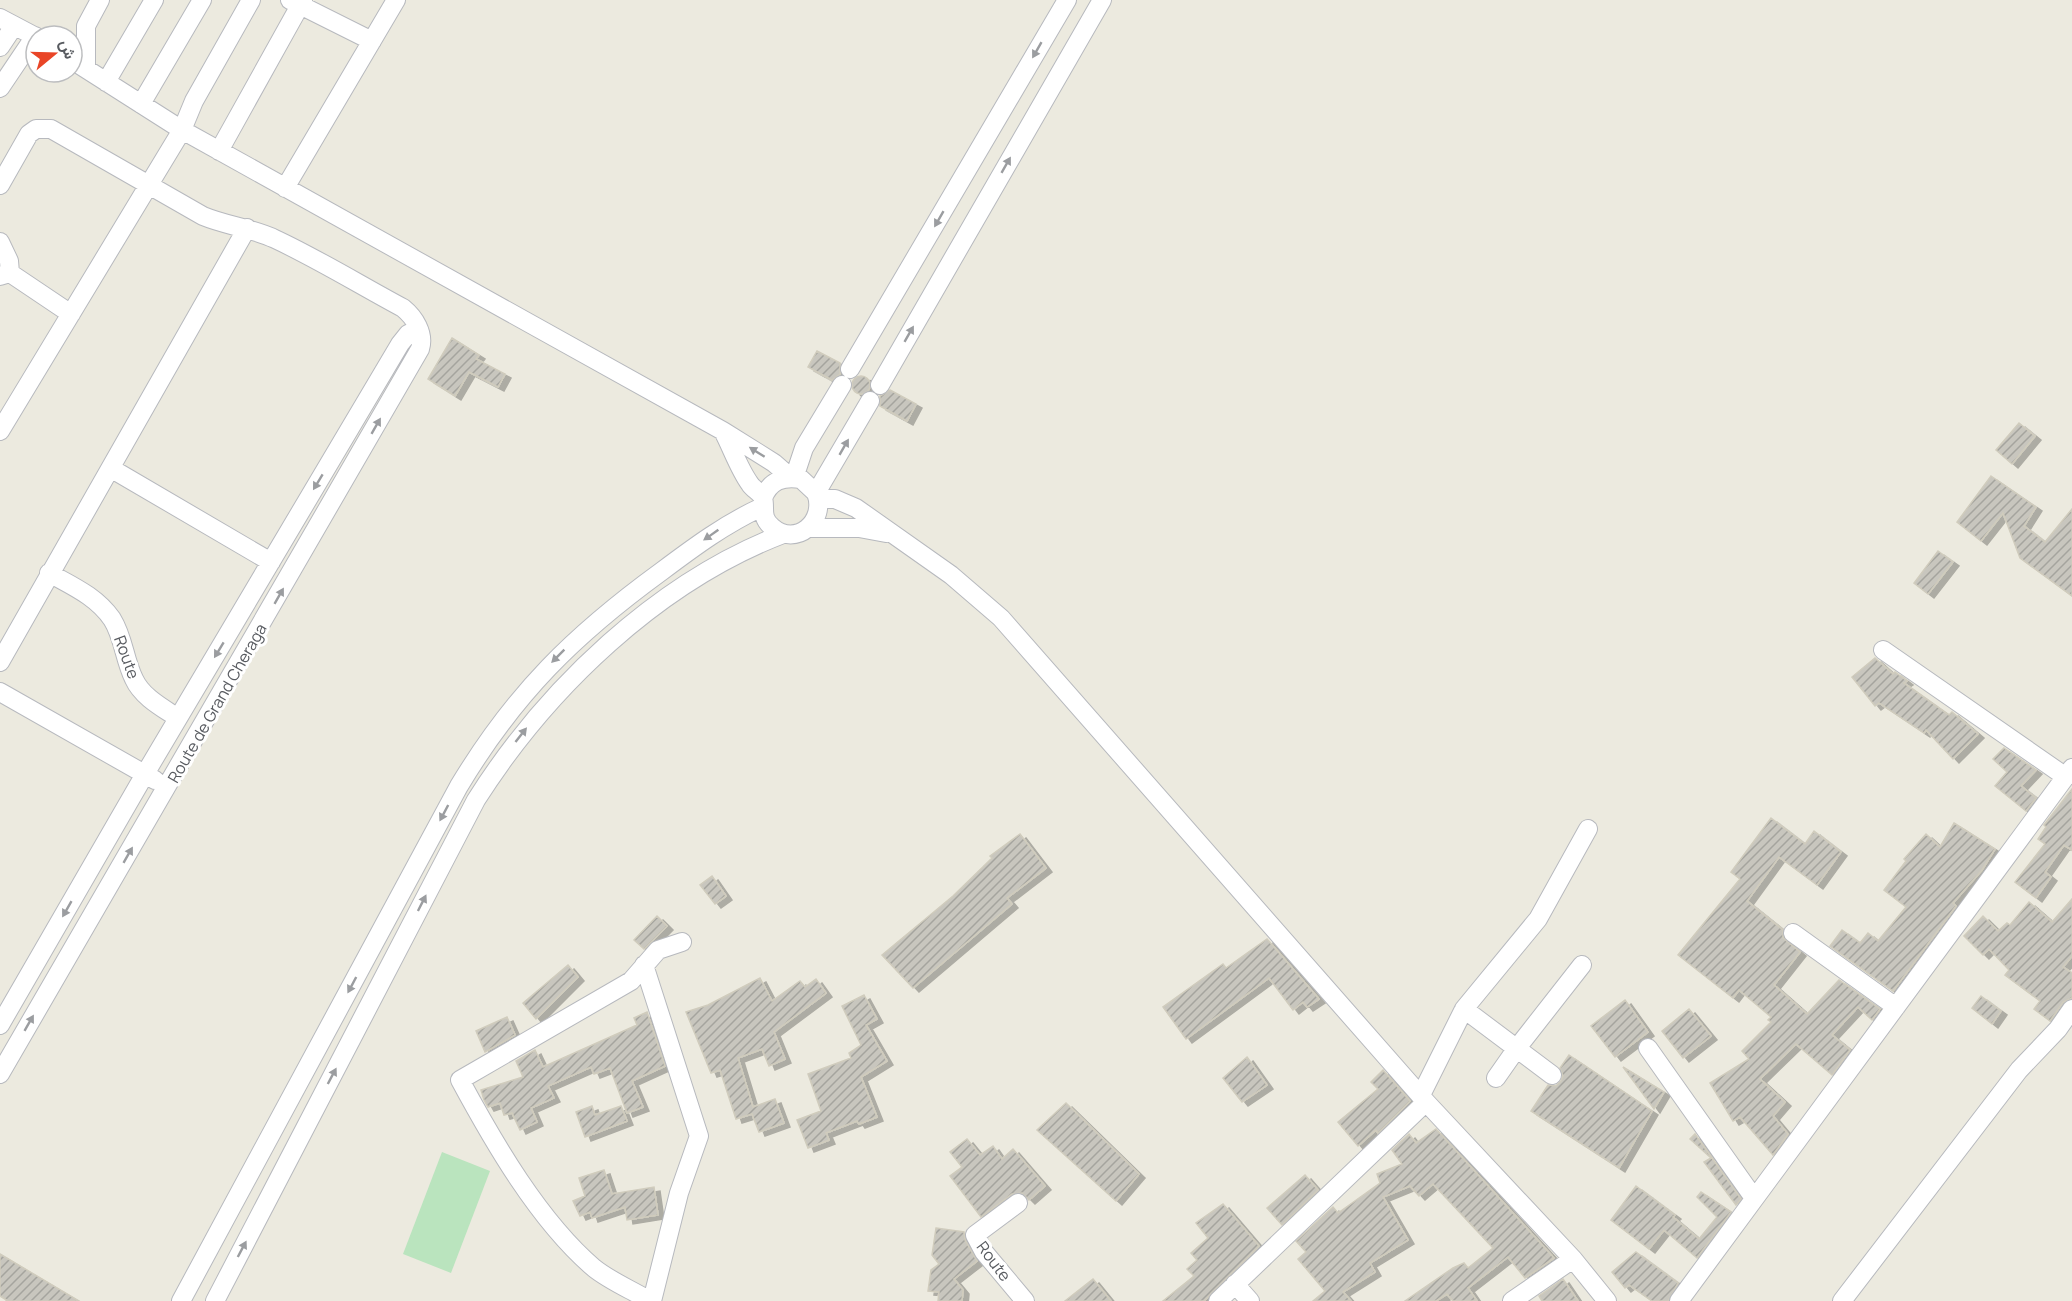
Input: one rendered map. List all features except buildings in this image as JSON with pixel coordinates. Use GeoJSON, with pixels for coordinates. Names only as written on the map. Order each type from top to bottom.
{"type":"FeatureCollection","features":[{"type":"Feature","properties":{"kind":"street"},"geometry":{"type":"LineString","coordinates":[[84,37],[86,26],[100,0]]}},
{"type":"Feature","properties":{"kind":"street"},"geometry":{"type":"LineString","coordinates":[[106,82],[153,0]]}},
{"type":"Feature","properties":{"kind":"street"},"geometry":{"type":"LineString","coordinates":[[141,104],[202,0]]}},
{"type":"Feature","properties":{"kind":"street"},"geometry":{"type":"LineString","coordinates":[[3,419],[71,314],[146,186],[182,130],[194,101],[251,0]]}},
{"type":"Feature","properties":{"kind":"street"},"geometry":{"type":"LineString","coordinates":[[285,188],[396,0]]}},
{"type":"Feature","properties":{"kind":"street"},"geometry":{"type":"LineString","coordinates":[[181,1301],[459,786],[494,730],[535,680],[592,624],[712,534],[762,502],[773,483],[792,477],[804,448],[1067,0]]}},
{"type":"Feature","properties":{"kind":"street"},"geometry":{"type":"LineString","coordinates":[[880,385],[1102,0]]}},
{"type":"Feature","properties":{"kind":"street"},"geometry":{"type":"LineString","coordinates":[[219,151],[297,2],[372,41]]}},
{"type":"Feature","properties":{"kind":"street"},"geometry":{"type":"LineString","coordinates":[[0,47],[7,22],[24,31]]}},
{"type":"Feature","properties":{"kind":"street"},"geometry":{"type":"LineString","coordinates":[[0,88],[24,53]]}},
{"type":"Feature","properties":{"kind":"street"},"geometry":{"type":"LineString","coordinates":[[84,67],[219,151],[723,430],[792,477],[810,484],[818,496],[819,512],[809,528],[801,533],[783,534],[718,564],[627,629],[555,695],[513,746],[476,800],[215,1301]]}},
{"type":"Feature","properties":{"kind":"street"},"geometry":{"type":"LineString","coordinates":[[0,184],[29,134],[36,129],[51,129],[146,186],[203,216],[275,238],[403,308],[412,317],[418,329],[408,334],[400,344],[145,774],[0,1025]]}},
{"type":"Feature","properties":{"kind":"street"},"geometry":{"type":"LineString","coordinates":[[0,662],[49,573],[112,469],[247,228]]}},
{"type":"Feature","properties":{"kind":"street"},"geometry":{"type":"LineString","coordinates":[[0,242],[9,261],[5,274],[71,314]]}},
{"type":"Feature","properties":{"kind":"street","name":"Route de Grand Cheraga"},"geometry":{"type":"LineString","coordinates":[[0,1074],[420,349],[422,338],[418,329]]}},
{"type":"Feature","properties":{"kind":"street"},"geometry":{"type":"LineString","coordinates":[[818,496],[870,401]]}},
{"type":"Feature","properties":{"kind":"street"},"geometry":{"type":"LineString","coordinates":[[723,430],[746,477],[762,502],[771,527],[783,534]]}},
{"type":"Feature","properties":{"kind":"street"},"geometry":{"type":"LineString","coordinates":[[112,469],[271,562]]}},
{"type":"Feature","properties":{"kind":"street"},"geometry":{"type":"LineString","coordinates":[[818,496],[846,503],[951,576],[1001,618],[1175,818],[1424,1098],[1573,1259],[1607,1301]]}},
{"type":"Feature","properties":{"kind":"street"},"geometry":{"type":"LineString","coordinates":[[809,528],[859,528],[891,534]]}},
{"type":"Feature","properties":{"kind":"street","name":"Route"},"geometry":{"type":"LineString","coordinates":[[49,573],[93,597],[119,632],[134,680],[147,696],[178,718]]}},
{"type":"Feature","properties":{"kind":"street"},"geometry":{"type":"LineString","coordinates":[[1679,1301],[2069,772],[1883,650]]}},
{"type":"Feature","properties":{"kind":"street"},"geometry":{"type":"LineString","coordinates":[[0,692],[167,787]]}},
{"type":"Feature","properties":{"kind":"street"},"geometry":{"type":"LineString","coordinates":[[1218,1301],[1424,1098],[1464,1009],[1538,919],[1588,829]]}},
{"type":"Feature","properties":{"kind":"street"},"geometry":{"type":"LineString","coordinates":[[1793,933],[1896,1007]]}},
{"type":"Feature","properties":{"kind":"street"},"geometry":{"type":"LineString","coordinates":[[644,965],[699,1136],[679,1193],[651,1301],[595,1269],[550,1221],[495,1144],[460,1080],[631,981],[644,965],[658,950],[682,942]]}},
{"type":"Feature","properties":{"kind":"street"},"geometry":{"type":"LineString","coordinates":[[1496,1078],[1582,965]]}},
{"type":"Feature","properties":{"kind":"street"},"geometry":{"type":"LineString","coordinates":[[1464,1009],[1552,1075]]}},
{"type":"Feature","properties":{"kind":"street"},"geometry":{"type":"LineString","coordinates":[[1842,1301],[2019,1070],[2058,1029],[2072,1009]]}},
{"type":"Feature","properties":{"kind":"street"},"geometry":{"type":"LineString","coordinates":[[1648,1048],[1755,1198]]}},
{"type":"Feature","properties":{"kind":"street","name":"Route"},"geometry":{"type":"LineString","coordinates":[[1018,1203],[975,1235],[984,1252],[1025,1301]]}},
{"type":"Feature","properties":{"kind":"street"},"geometry":{"type":"LineString","coordinates":[[1512,1301],[1573,1259]]}},
{"type":"Feature","properties":{"kind":"street"},"geometry":{"type":"LineString","coordinates":[[1235,1284],[1250,1301]]}},
{"type":"Feature","properties":{"kind":"green space"},"geometry":{"type":"Polygon","coordinates":[[[442,1152],[490,1171],[451,1273],[403,1254],[442,1152]]]}}]}
